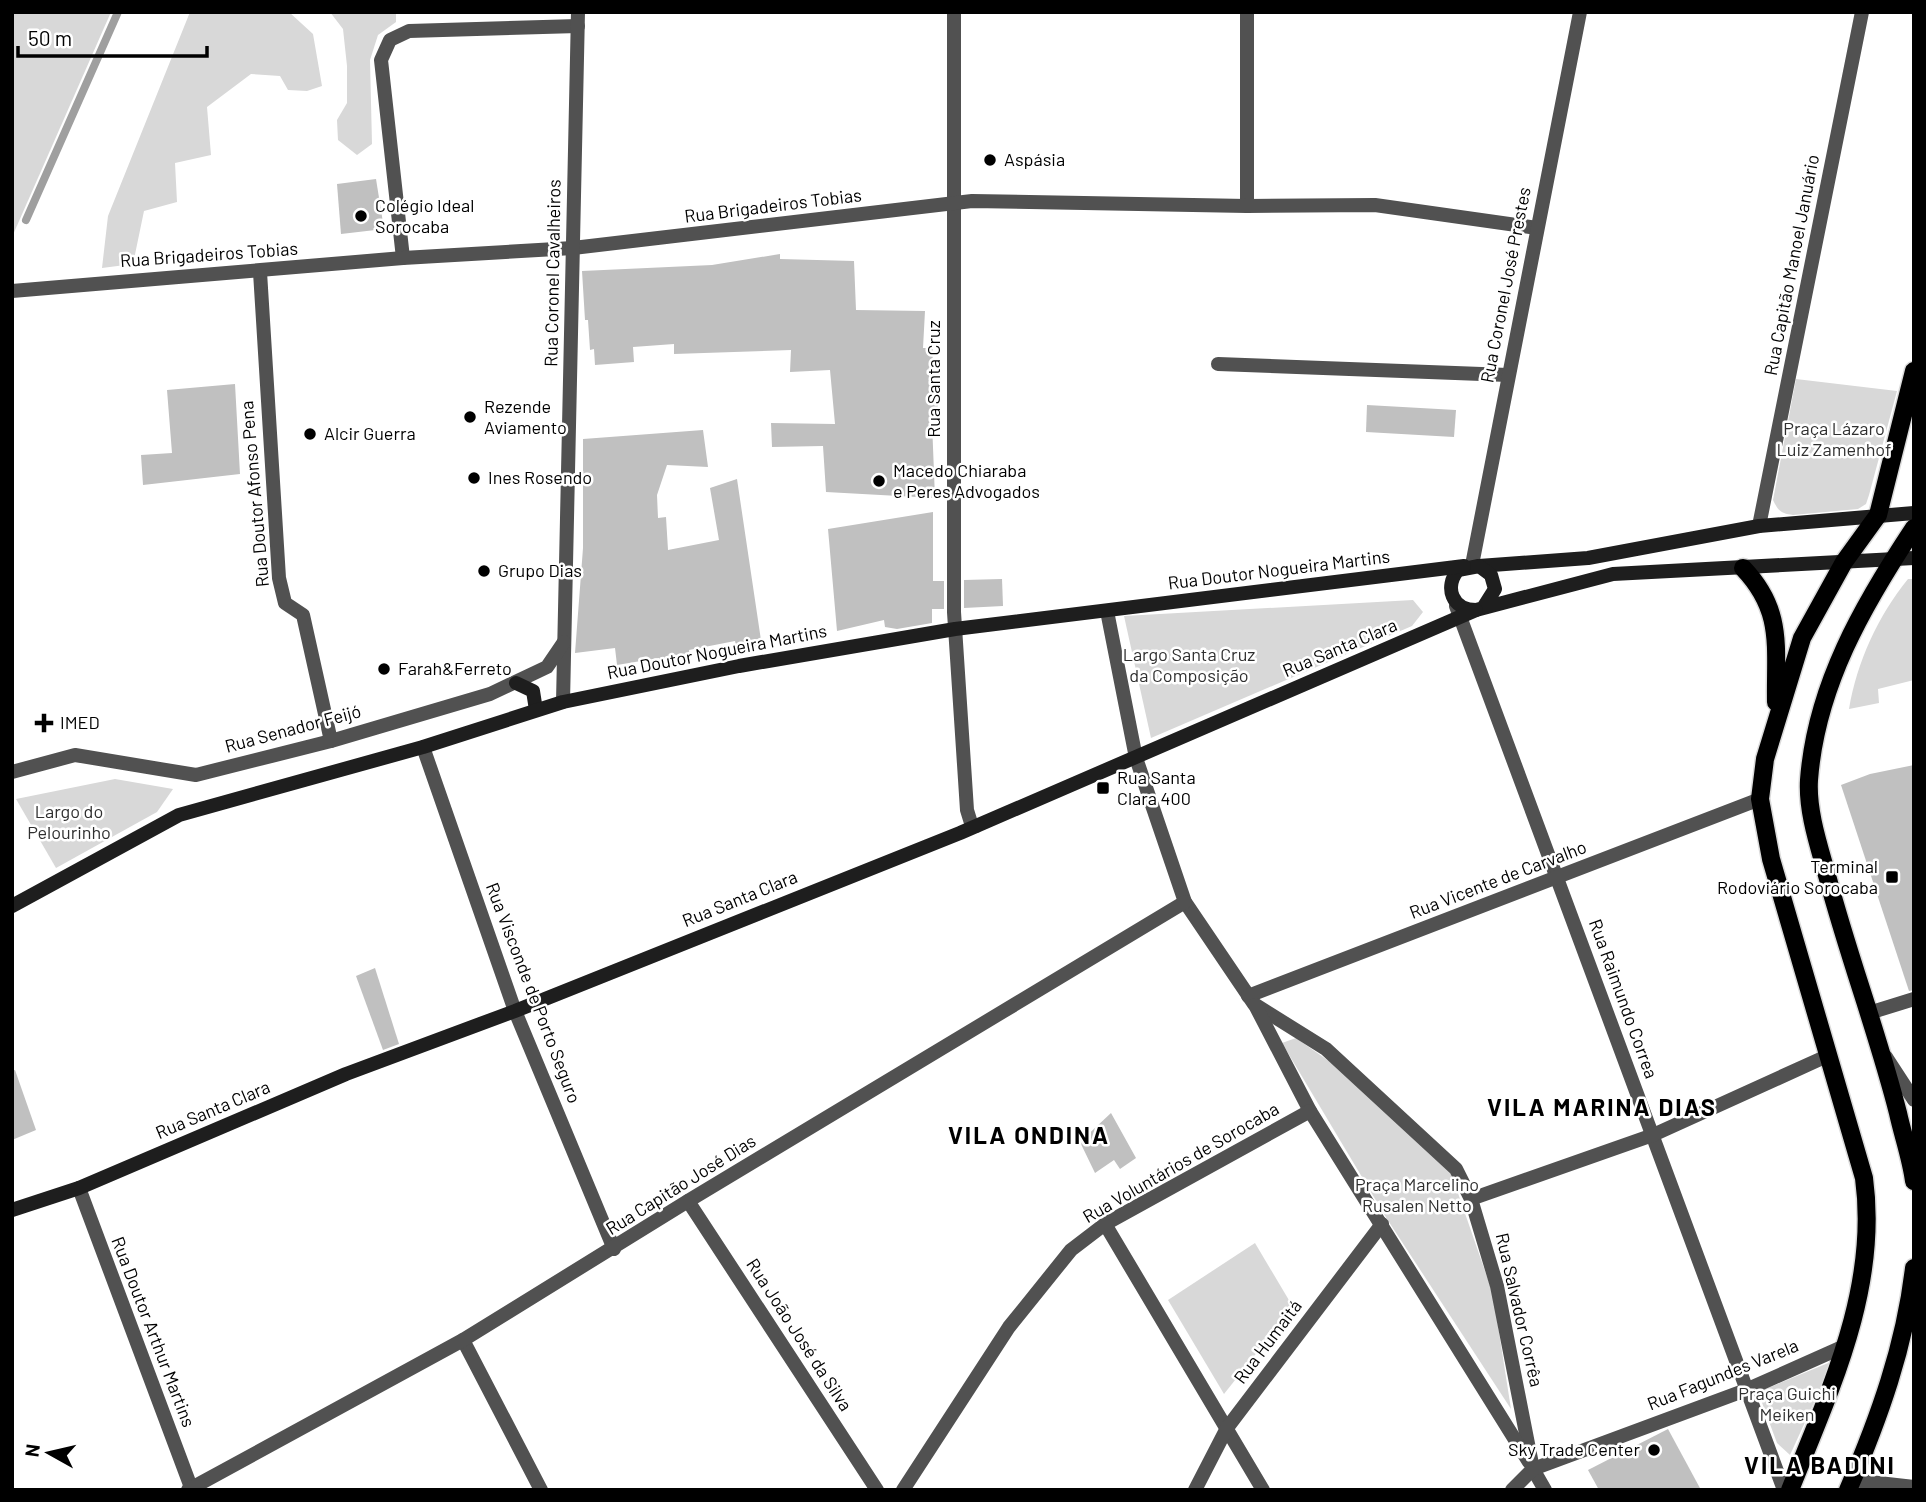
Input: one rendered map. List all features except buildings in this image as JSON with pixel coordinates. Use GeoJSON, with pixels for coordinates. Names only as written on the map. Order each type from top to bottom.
{"type":"FeatureCollection","features":[{"type":"Feature","properties":{"kind":"main road"},"geometry":{"type":"LineString","coordinates":[[1790,1490],[1847,1345],[1863,1275],[1868,1204],[1864,1178],[1770,859],[1760,799],[1765,759],[1802,638],[1844,562],[1878,515],[1914,371]]}},
{"type":"Feature","properties":{"kind":"main road","name":"Rua Doutor Nogueira Martins"},"geometry":{"type":"LineString","coordinates":[[12,906],[179,815],[423,747],[563,702],[739,666],[955,629],[1472,566],[1588,558],[1759,526],[1914,513]]}},
{"type":"Feature","properties":{"kind":"main road"},"geometry":{"type":"LineString","coordinates":[[1914,528],[1875,587],[1837,663],[1822,708],[1809,782],[1815,829],[1882,1051],[1914,1181]]}},
{"type":"Feature","properties":{"kind":"main road","name":"Rua Santa Clara"},"geometry":{"type":"LineString","coordinates":[[12,1210],[79,1188],[346,1074],[515,1011],[976,826],[1479,609],[1613,574],[1914,558]]}},
{"type":"Feature","properties":{"kind":"main road"},"geometry":{"type":"LineString","coordinates":[[1472,566],[1491,575],[1495,589],[1479,609],[1461,607],[1455,601],[1450,582],[1458,570],[1472,566]]}},
{"type":"Feature","properties":{"kind":"main road"},"geometry":{"type":"LineString","coordinates":[[1743,568],[1758,584],[1774,617],[1776,717]]}},
{"type":"Feature","properties":{"kind":"main road"},"geometry":{"type":"LineString","coordinates":[[516,683],[533,691],[536,710]]}},
{"type":"Feature","properties":{"kind":"main road"},"geometry":{"type":"LineString","coordinates":[[1850,1485],[1908,1338],[1914,1268]]}},
{"type":"Feature","properties":{"kind":"street","name":"Rua Santa Cruz"},"geometry":{"type":"LineString","coordinates":[[954,12],[952,204],[955,629],[967,810],[971,823],[976,826]]}},
{"type":"Feature","properties":{"kind":"street"},"geometry":{"type":"LineString","coordinates":[[1247,12],[1247,206]]}},
{"type":"Feature","properties":{"kind":"street","name":"Rua Coronel José Prestes"},"geometry":{"type":"LineString","coordinates":[[1472,566],[1580,12]]}},
{"type":"Feature","properties":{"kind":"street","name":"Rua Capitão Manoel Januário"},"geometry":{"type":"LineString","coordinates":[[1759,526],[1862,12]]}},
{"type":"Feature","properties":{"kind":"street"},"geometry":{"type":"LineString","coordinates":[[403,258],[381,60],[390,40],[409,31],[578,19]]}},
{"type":"Feature","properties":{"kind":"street","name":"Rua Coronel Cavalheiros"},"geometry":{"type":"LineString","coordinates":[[563,702],[578,19]]}},
{"type":"Feature","properties":{"kind":"street","name":"Rua Brigadeiros Tobias"},"geometry":{"type":"LineString","coordinates":[[12,291],[403,258],[573,248],[972,201],[1247,206],[1375,205],[1537,228]]}},
{"type":"Feature","properties":{"kind":"street","name":"Rua Doutor Afonso Pena"},"geometry":{"type":"LineString","coordinates":[[260,272],[279,578],[285,603],[303,615],[331,741]]}},
{"type":"Feature","properties":{"kind":"street"},"geometry":{"type":"LineString","coordinates":[[1218,364],[1508,376]]}},
{"type":"Feature","properties":{"kind":"street","name":"Rua Raimundo Correa"},"geometry":{"type":"LineString","coordinates":[[1455,601],[1784,1490]]}},
{"type":"Feature","properties":{"kind":"street","name":"Rua Salvador Corrêa"},"geometry":{"type":"LineString","coordinates":[[1112,610],[1116,615],[1142,743],[1142,755],[1185,902],[1251,1000],[1310,1111],[1545,1490]]}},
{"type":"Feature","properties":{"kind":"street","name":"Rua Senador Feijó"},"geometry":{"type":"LineString","coordinates":[[12,772],[75,755],[196,775],[331,741],[490,694],[547,667],[564,642]]}},
{"type":"Feature","properties":{"kind":"street","name":"Rua Visconde de Porto Seguro"},"geometry":{"type":"LineString","coordinates":[[423,747],[515,1011],[614,1249]]}},
{"type":"Feature","properties":{"kind":"street","name":"Rua Vicente de Carvalho"},"geometry":{"type":"LineString","coordinates":[[1251,1000],[1760,799]]}},
{"type":"Feature","properties":{"kind":"street","name":"Rua Capitão José Dias"},"geometry":{"type":"LineString","coordinates":[[190,1489],[463,1340],[688,1201],[1185,902]]}},
{"type":"Feature","properties":{"kind":"street"},"geometry":{"type":"LineString","coordinates":[[1869,1013],[1914,999]]}},
{"type":"Feature","properties":{"kind":"street","name":"Rua Salvador Corrêa"},"geometry":{"type":"LineString","coordinates":[[1251,1000],[1326,1049],[1456,1169],[1471,1199],[1497,1286],[1533,1469]]}},
{"type":"Feature","properties":{"kind":"street"},"geometry":{"type":"LineString","coordinates":[[1273,1041],[1294,1029]]}},
{"type":"Feature","properties":{"kind":"street"},"geometry":{"type":"LineString","coordinates":[[1882,1051],[1914,1100]]}},
{"type":"Feature","properties":{"kind":"street"},"geometry":{"type":"LineString","coordinates":[[1471,1199],[1653,1135],[1827,1056]]}},
{"type":"Feature","properties":{"kind":"street","name":"Rua Voluntários de Sorocaba"},"geometry":{"type":"LineString","coordinates":[[903,1490],[1009,1326],[1070,1250],[1105,1224],[1310,1111]]}},
{"type":"Feature","properties":{"kind":"street","name":"Rua Doutor Arthur Martins"},"geometry":{"type":"LineString","coordinates":[[79,1188],[190,1489]]}},
{"type":"Feature","properties":{"kind":"street","name":"Rua João José da Silva"},"geometry":{"type":"LineString","coordinates":[[688,1201],[877,1490]]}},
{"type":"Feature","properties":{"kind":"street"},"geometry":{"type":"LineString","coordinates":[[1105,1224],[1263,1490]]}},
{"type":"Feature","properties":{"kind":"street","name":"Rua Humaitá"},"geometry":{"type":"LineString","coordinates":[[1195,1490],[1227,1428],[1382,1224]]}},
{"type":"Feature","properties":{"kind":"street"},"geometry":{"type":"LineString","coordinates":[[463,1340],[541,1490]]}},
{"type":"Feature","properties":{"kind":"street","name":"Rua Fagundes Varela"},"geometry":{"type":"LineString","coordinates":[[1533,1469],[1746,1390],[1847,1345]]}},
{"type":"Feature","properties":{"kind":"street"},"geometry":{"type":"LineString","coordinates":[[1512,1490],[1533,1469]]}},
{"type":"Feature","properties":{"kind":"street"},"geometry":{"type":"LineString","coordinates":[[1850,1485],[1914,1487]]}},
{"type":"Feature","properties":{"kind":"green space"},"geometry":{"type":"Polygon","coordinates":[[[12,12],[111,12],[12,237],[12,12]]]}},
{"type":"Feature","properties":{"kind":"green space"},"geometry":{"type":"Polygon","coordinates":[[[190,12],[289,12],[313,34],[322,86],[307,91],[288,90],[280,76],[251,74],[207,107],[211,155],[175,163],[177,202],[144,211],[133,264],[102,268],[108,216],[190,12]]]}},
{"type":"Feature","properties":{"kind":"green space"},"geometry":{"type":"Polygon","coordinates":[[[330,12],[396,12],[396,22],[378,35],[370,60],[372,144],[357,155],[338,140],[337,120],[347,103],[347,66],[343,29],[330,12]]]}},
{"type":"Feature","properties":{"kind":"green space","name":"Praça Lázaro Luiz Zamenhof"},"geometry":{"type":"Polygon","coordinates":[[[1796,379],[1897,391],[1869,495],[1866,504],[1858,509],[1793,515],[1781,511],[1773,500],[1796,379]]]}},
{"type":"Feature","properties":{"kind":"green space"},"geometry":{"type":"Polygon","coordinates":[[[1908,579],[1914,579],[1914,680],[1878,689],[1879,703],[1849,709],[1857,674],[1870,640],[1887,608],[1908,579]]]}},
{"type":"Feature","properties":{"kind":"green space","name":"Largo Santa Cruz da Composição"},"geometry":{"type":"Polygon","coordinates":[[[1413,600],[1423,612],[1412,626],[1151,738],[1124,616],[1413,600]]]}},
{"type":"Feature","properties":{"kind":"green space","name":"Largo do Pelourinho"},"geometry":{"type":"Polygon","coordinates":[[[115,779],[173,789],[157,812],[56,868],[16,799],[115,779]]]}},
{"type":"Feature","properties":{"kind":"green space","name":"Praça Marcelino Rusalen Netto"},"geometry":{"type":"Polygon","coordinates":[[[1296,1038],[1333,1064],[1451,1173],[1493,1294],[1511,1409],[1387,1219],[1282,1043],[1296,1038]]]}},
{"type":"Feature","properties":{"kind":"green space"},"geometry":{"type":"Polygon","coordinates":[[[1255,1243],[1293,1307],[1224,1394],[1168,1300],[1255,1243]]]}},
{"type":"Feature","properties":{"kind":"green space","name":"Praça Guichi Meiken"},"geometry":{"type":"Polygon","coordinates":[[[1833,1361],[1790,1455],[1777,1443],[1758,1392],[1833,1361]]]}},
{"type":"Feature","properties":{"kind":"waterway"},"geometry":{"type":"LineString","coordinates":[[26,220],[118,12]]}},
{"type":"Feature","properties":{"kind":"place","name":"Aspásia"},"geometry":{"type":"Point","coordinates":[990,160]}},
{"type":"Feature","properties":{"kind":"place","name":"Colégio Ideal Sorocaba"},"geometry":{"type":"Point","coordinates":[361,216]}},
{"type":"Feature","properties":{"kind":"place","name":"Rezende Aviamento"},"geometry":{"type":"Point","coordinates":[470,417]}},
{"type":"Feature","properties":{"kind":"place","name":"Alcir Guerra"},"geometry":{"type":"Point","coordinates":[310,434]}},
{"type":"Feature","properties":{"kind":"place","name":"Ines Rosendo"},"geometry":{"type":"Point","coordinates":[474,478]}},
{"type":"Feature","properties":{"kind":"place","name":"Macedo Chiaraba e Peres Advogados"},"geometry":{"type":"Point","coordinates":[879,481]}},
{"type":"Feature","properties":{"kind":"place","name":"Grupo Dias"},"geometry":{"type":"Point","coordinates":[484,571]}},
{"type":"Feature","properties":{"kind":"place","name":"Farah&Ferreto"},"geometry":{"type":"Point","coordinates":[384,669]}},
{"type":"Feature","properties":{"kind":"place","name":"IMED"},"geometry":{"type":"Point","coordinates":[44,723]}},
{"type":"Feature","properties":{"kind":"place","name":"Rua Santa Clara 400"},"geometry":{"type":"Point","coordinates":[1103,788]}},
{"type":"Feature","properties":{"kind":"place","name":"Terminal Rodoviário Sorocaba"},"geometry":{"type":"Point","coordinates":[1892,877]}},
{"type":"Feature","properties":{"kind":"place","name":"Sky Trade Center"},"geometry":{"type":"Point","coordinates":[1654,1450]}},
{"type":"Feature","properties":{"kind":"district","name":"VILA MARINA DIAS"},"geometry":{"type":"Point","coordinates":[1602,1108]}},
{"type":"Feature","properties":{"kind":"district","name":"VILA ONDINA"},"geometry":{"type":"Point","coordinates":[1029,1136]}},
{"type":"Feature","properties":{"kind":"district","name":"VILA BADINI"},"geometry":{"type":"Point","coordinates":[1820,1466]}}]}
